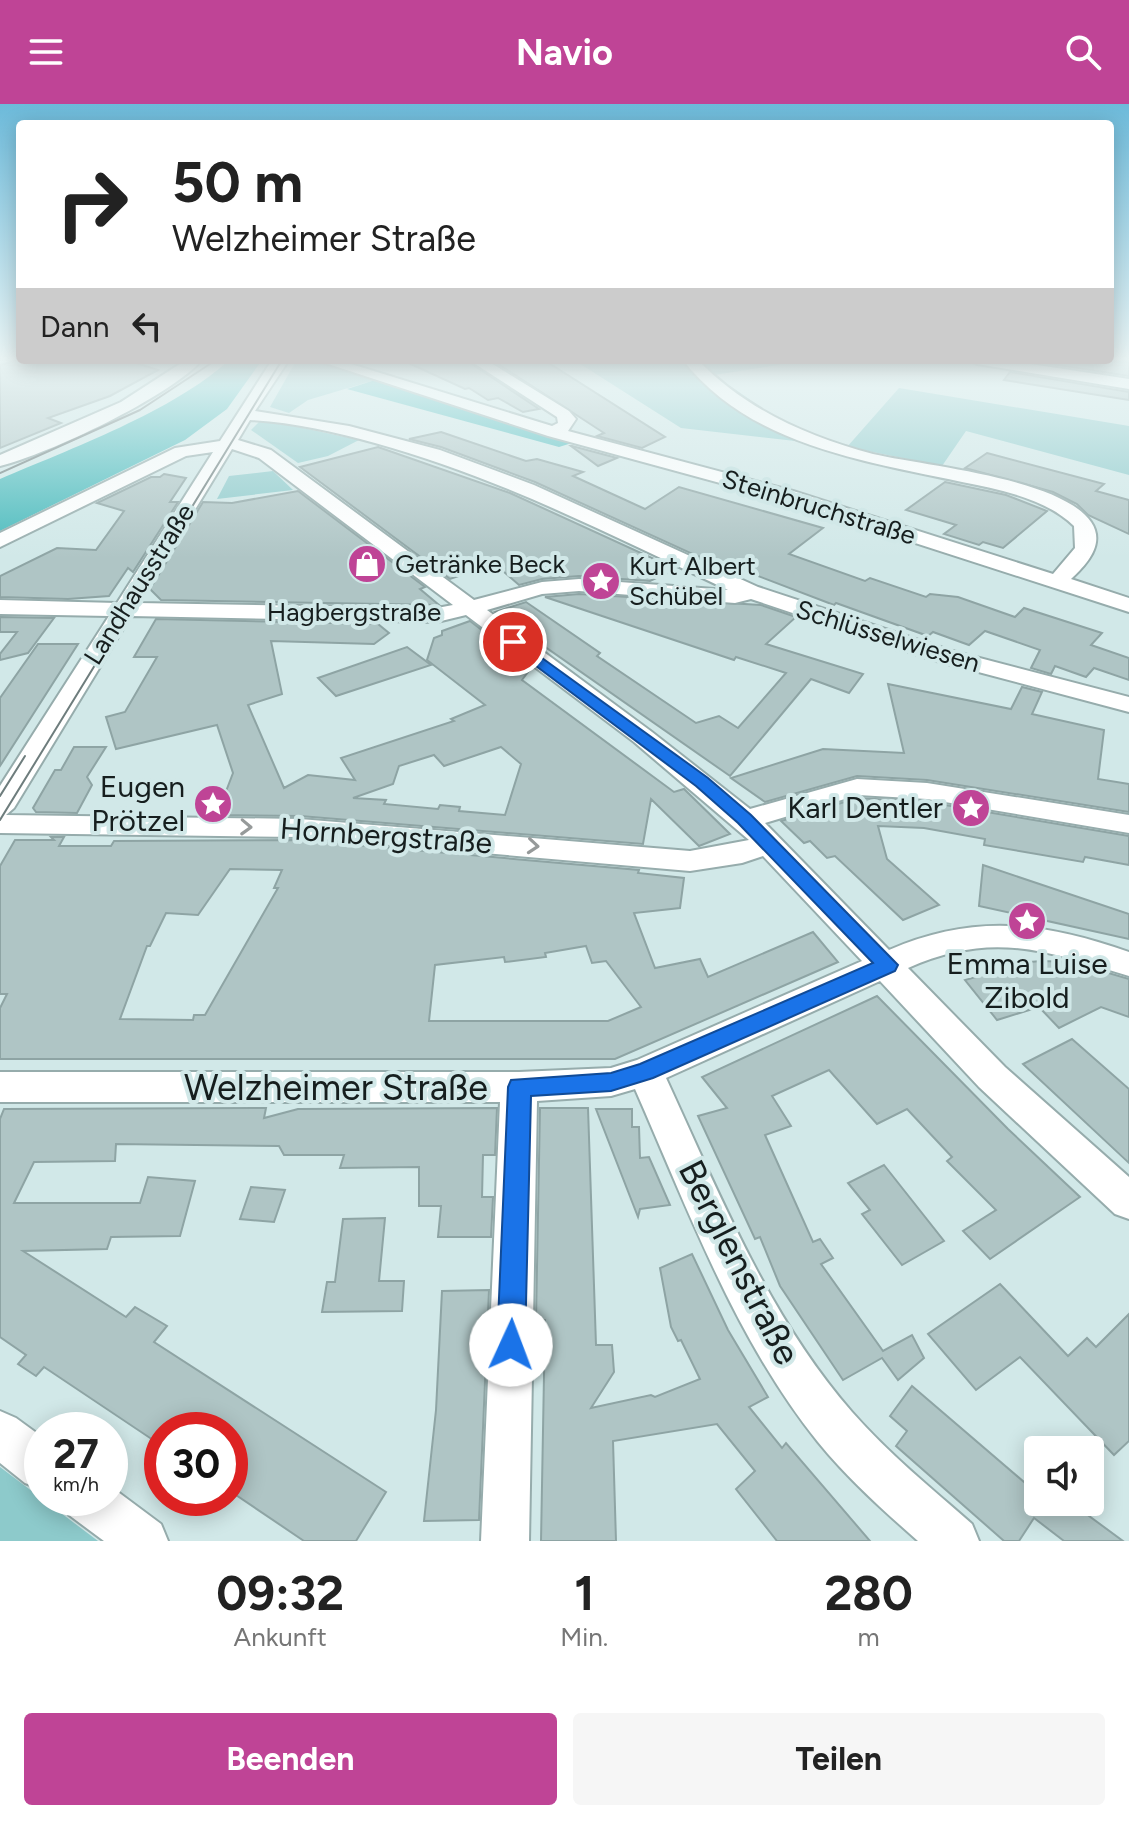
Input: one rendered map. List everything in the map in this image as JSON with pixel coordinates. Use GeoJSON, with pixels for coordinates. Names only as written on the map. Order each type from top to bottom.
{"type":"FeatureCollection","features":[{"type":"Feature","properties":{"kind":"street"},"geometry":{"type":"LineString","coordinates":[[0,461],[87,424]]}},
{"type":"Feature","properties":{"kind":"street","name":"Landhausstraße"},"geometry":{"type":"LineString","coordinates":[[0,808],[239,424]]}},
{"type":"Feature","properties":{"kind":"street","name":"Schlüsselwiesen"},"geometry":{"type":"LineString","coordinates":[[313,424],[434,454],[528,489],[750,592],[941,655],[1129,705]]}},
{"type":"Feature","properties":{"kind":"street","name":"Steinbruchstraße"},"geometry":{"type":"LineString","coordinates":[[529,424],[786,495],[1129,605]]}},
{"type":"Feature","properties":{"kind":"street"},"geometry":{"type":"LineString","coordinates":[[554,432],[565,424]]}},
{"type":"Feature","properties":{"kind":"street"},"geometry":{"type":"LineString","coordinates":[[779,424],[801,435],[871,458],[1017,490],[1069,510],[1084,526],[1087,539],[1082,557],[1058,580]]}},
{"type":"Feature","properties":{"kind":"street"},"geometry":{"type":"LineString","coordinates":[[0,541],[181,452],[227,444],[248,446],[265,454],[667,755],[745,819],[992,1077],[1129,1202]]}},
{"type":"Feature","properties":{"kind":"street","name":"Hagbergstraße"},"geometry":{"type":"LineString","coordinates":[[0,607],[437,615],[472,610],[554,586],[595,585],[735,597],[750,592]]}},
{"type":"Feature","properties":{"kind":"street"},"geometry":{"type":"LineString","coordinates":[[745,819],[857,787],[927,791],[1129,824]]}},
{"type":"Feature","properties":{"kind":"street","name":"Hornbergstraße"},"geometry":{"type":"LineString","coordinates":[[0,824],[300,828],[690,861],[742,853],[769,843]]}},
{"type":"Feature","properties":{"kind":"street"},"geometry":{"type":"LineString","coordinates":[[887,965],[925,947],[969,936],[1007,933],[1053,939],[1129,964]]}},
{"type":"Feature","properties":{"kind":"street","name":"Welzheimer Straße"},"geometry":{"type":"LineString","coordinates":[[0,1087],[519,1087],[611,1082],[645,1072],[887,965]]}},
{"type":"Feature","properties":{"kind":"street","name":"Berglenstraße"},"geometry":{"type":"LineString","coordinates":[[645,1072],[765,1326],[820,1409],[875,1472],[955,1541]]}},
{"type":"Feature","properties":{"kind":"street"},"geometry":{"type":"LineString","coordinates":[[505,1541],[519,1087]]}},
{"type":"Feature","properties":{"kind":"street"},"geometry":{"type":"LineString","coordinates":[[0,1434],[24,1452]]}},
{"type":"Feature","properties":{"kind":"street"},"geometry":{"type":"LineString","coordinates":[[110,1516],[144,1541]]}},
{"type":"Feature","properties":{"kind":"shaded area"},"geometry":{"type":"Polygon","coordinates":[[[126,424],[207,424],[185,440],[0,531],[0,479],[126,424]]]}},
{"type":"Feature","properties":{"kind":"shaded area"},"geometry":{"type":"Polygon","coordinates":[[[257,424],[285,424],[359,440],[328,456],[298,463],[251,430],[257,424]]]}},
{"type":"Feature","properties":{"kind":"shaded area"},"geometry":{"type":"Polygon","coordinates":[[[475,424],[517,424],[575,442],[559,447],[475,424]]]}},
{"type":"Feature","properties":{"kind":"shaded area"},"geometry":{"type":"Polygon","coordinates":[[[675,424],[787,424],[847,447],[681,428],[675,424]]]}},
{"type":"Feature","properties":{"kind":"shaded area"},"geometry":{"type":"Polygon","coordinates":[[[867,424],[1129,426],[1129,475],[966,431],[942,466],[847,447],[867,424]]]}},
{"type":"Feature","properties":{"kind":"shaded area"},"geometry":{"type":"Polygon","coordinates":[[[273,471],[293,490],[217,499],[229,476],[273,471]]]}},
{"type":"Feature","properties":{"kind":"shaded area"},"geometry":{"type":"Polygon","coordinates":[[[0,1467],[24,1485],[24,1516],[65,1516],[98,1541],[0,1541],[0,1467]]]}},
{"type":"Feature","properties":{"kind":"building"},"geometry":{"type":"Polygon","coordinates":[[[0,424],[58,424],[0,448],[0,424]]]}},
{"type":"Feature","properties":{"kind":"building"},"geometry":{"type":"Polygon","coordinates":[[[590,424],[645,424],[665,437],[642,448],[597,436],[604,433],[590,424]]]}},
{"type":"Feature","properties":{"kind":"building"},"geometry":{"type":"Polygon","coordinates":[[[441,432],[526,461],[537,459],[583,472],[573,476],[645,509],[679,487],[823,528],[789,554],[865,581],[870,578],[926,597],[930,594],[958,597],[1015,617],[1024,608],[1102,633],[1091,645],[1129,658],[1129,680],[1094,668],[1086,677],[1055,666],[1051,674],[1031,668],[1040,650],[985,631],[969,645],[933,632],[928,636],[836,603],[834,605],[703,555],[699,557],[535,482],[441,447],[409,439],[441,432]]]}},
{"type":"Feature","properties":{"kind":"building"},"geometry":{"type":"Polygon","coordinates":[[[572,446],[617,458],[598,466],[572,446]]]}},
{"type":"Feature","properties":{"kind":"building"},"geometry":{"type":"Polygon","coordinates":[[[378,447],[510,493],[676,569],[650,581],[579,576],[542,579],[519,585],[495,564],[450,579],[300,467],[378,447]]]}},
{"type":"Feature","properties":{"kind":"building"},"geometry":{"type":"Polygon","coordinates":[[[987,453],[1104,484],[1096,491],[1129,500],[1129,534],[1088,515],[1077,504],[1053,492],[965,468],[987,453]]]}},
{"type":"Feature","properties":{"kind":"building"},"geometry":{"type":"Polygon","coordinates":[[[164,474],[186,478],[170,502],[178,502],[133,572],[128,568],[109,596],[68,599],[0,597],[0,576],[57,548],[96,550],[124,511],[97,503],[151,477],[164,474]]]}},
{"type":"Feature","properties":{"kind":"building"},"geometry":{"type":"Polygon","coordinates":[[[945,482],[1006,495],[1047,511],[1003,548],[983,542],[979,545],[944,534],[956,525],[906,510],[945,482]]]}},
{"type":"Feature","properties":{"kind":"building"},"geometry":{"type":"Polygon","coordinates":[[[298,491],[425,587],[420,589],[439,605],[161,600],[150,589],[203,502],[232,503],[298,491]]]}},
{"type":"Feature","properties":{"kind":"building"},"geometry":{"type":"Polygon","coordinates":[[[579,594],[761,605],[796,617],[766,644],[863,674],[849,693],[811,679],[730,776],[495,612],[526,602],[600,653],[597,656],[696,723],[719,716],[738,728],[786,673],[736,657],[734,660],[545,597],[579,594]]]}},
{"type":"Feature","properties":{"kind":"building"},"geometry":{"type":"Polygon","coordinates":[[[0,617],[54,618],[28,653],[0,660],[0,654],[17,632],[0,632],[0,617]]]}},
{"type":"Feature","properties":{"kind":"building"},"geometry":{"type":"Polygon","coordinates":[[[156,619],[378,624],[389,633],[374,644],[271,641],[282,694],[248,705],[284,788],[308,775],[355,780],[341,758],[454,721],[451,719],[485,705],[427,660],[434,638],[442,635],[442,631],[470,621],[531,668],[522,680],[674,792],[684,789],[730,834],[699,846],[651,799],[643,844],[300,816],[217,815],[233,773],[217,725],[116,749],[106,717],[125,712],[157,657],[134,657],[156,619]],[[501,747],[444,766],[434,755],[399,766],[393,784],[353,798],[438,809],[440,805],[460,807],[459,811],[505,815],[521,764],[501,747]]]}},
{"type":"Feature","properties":{"kind":"building"},"geometry":{"type":"Polygon","coordinates":[[[38,644],[78,644],[0,766],[0,698],[38,644]]]}},
{"type":"Feature","properties":{"kind":"building"},"geometry":{"type":"Polygon","coordinates":[[[407,647],[431,665],[336,696],[318,678],[407,647]]]}},
{"type":"Feature","properties":{"kind":"building"},"geometry":{"type":"Polygon","coordinates":[[[888,684],[1011,709],[1022,687],[1042,692],[1032,714],[1104,730],[1098,779],[1129,784],[1129,812],[927,780],[857,776],[765,802],[731,778],[823,749],[904,753],[888,684]]]}},
{"type":"Feature","properties":{"kind":"building"},"geometry":{"type":"Polygon","coordinates":[[[74,747],[106,747],[87,777],[92,785],[77,813],[36,812],[33,808],[55,770],[61,770],[74,747]]]}},
{"type":"Feature","properties":{"kind":"building"},"geometry":{"type":"Polygon","coordinates":[[[858,798],[927,802],[1129,836],[1129,865],[1085,857],[1083,862],[984,845],[985,839],[924,828],[878,826],[887,859],[939,905],[903,920],[835,856],[827,858],[810,841],[804,843],[781,821],[858,798]]]}},
{"type":"Feature","properties":{"kind":"building"},"geometry":{"type":"Polygon","coordinates":[[[51,837],[64,837],[59,846],[111,846],[114,841],[300,840],[639,870],[638,873],[684,878],[680,908],[634,913],[655,968],[700,959],[708,977],[813,932],[838,962],[615,1059],[0,1059],[0,1008],[7,994],[0,994],[0,866],[15,840],[54,840],[51,837]],[[230,869],[198,915],[166,913],[150,946],[147,946],[120,1019],[193,1020],[194,1015],[205,1015],[278,888],[274,888],[282,870],[230,869]],[[586,946],[545,953],[546,957],[505,962],[504,957],[435,965],[429,1021],[608,1021],[641,1007],[606,961],[592,963],[586,946]]]}},
{"type":"Feature","properties":{"kind":"building"},"geometry":{"type":"Polygon","coordinates":[[[983,865],[1129,914],[1129,939],[979,906],[983,865]]]}},
{"type":"Feature","properties":{"kind":"building"},"geometry":{"type":"Polygon","coordinates":[[[1041,961],[1071,962],[1129,979],[1129,1017],[1101,1007],[1059,1028],[1039,1007],[997,1020],[965,980],[1041,961]]]}},
{"type":"Feature","properties":{"kind":"building"},"geometry":{"type":"Polygon","coordinates":[[[877,996],[1080,1197],[990,1259],[963,1231],[996,1210],[947,1161],[952,1157],[907,1109],[877,1124],[829,1070],[772,1096],[791,1126],[765,1135],[813,1242],[820,1239],[833,1258],[821,1264],[883,1351],[912,1335],[924,1358],[898,1380],[882,1358],[843,1380],[780,1286],[760,1237],[755,1239],[698,1116],[727,1108],[702,1077],[877,996]]]}},
{"type":"Feature","properties":{"kind":"building"},"geometry":{"type":"Polygon","coordinates":[[[1072,1039],[1129,1089],[1129,1163],[1023,1064],[1072,1039]]]}},
{"type":"Feature","properties":{"kind":"building"},"geometry":{"type":"Polygon","coordinates":[[[266,1108],[264,1118],[298,1109],[497,1108],[495,1155],[483,1155],[482,1197],[493,1197],[491,1237],[438,1237],[441,1206],[419,1206],[419,1167],[340,1168],[344,1155],[284,1155],[279,1146],[116,1144],[115,1161],[34,1162],[14,1203],[140,1203],[148,1177],[195,1181],[180,1236],[111,1237],[107,1249],[23,1251],[126,1317],[135,1307],[167,1326],[154,1342],[386,1492],[356,1541],[304,1541],[248,1503],[248,1412],[144,1412],[144,1434],[128,1423],[128,1412],[111,1412],[44,1367],[36,1376],[18,1364],[26,1355],[0,1337],[0,1119],[4,1109],[266,1108]]]}},
{"type":"Feature","properties":{"kind":"building"},"geometry":{"type":"Polygon","coordinates":[[[540,1108],[588,1108],[596,1345],[612,1345],[614,1372],[591,1408],[651,1395],[655,1397],[700,1379],[681,1340],[678,1341],[671,1327],[660,1268],[692,1254],[728,1330],[768,1397],[749,1407],[782,1448],[786,1443],[870,1541],[777,1541],[736,1489],[755,1471],[717,1424],[613,1441],[616,1541],[541,1541],[545,1320],[536,1320],[540,1108]]]}},
{"type":"Feature","properties":{"kind":"building"},"geometry":{"type":"Polygon","coordinates":[[[596,1109],[632,1109],[632,1127],[639,1127],[640,1158],[649,1157],[670,1205],[640,1209],[638,1217],[596,1109]]]}},
{"type":"Feature","properties":{"kind":"building"},"geometry":{"type":"Polygon","coordinates":[[[884,1165],[944,1241],[902,1265],[862,1214],[870,1210],[848,1183],[884,1165]]]}},
{"type":"Feature","properties":{"kind":"building"},"geometry":{"type":"Polygon","coordinates":[[[251,1187],[285,1190],[274,1222],[240,1219],[251,1187]]]}},
{"type":"Feature","properties":{"kind":"building"},"geometry":{"type":"Polygon","coordinates":[[[385,1218],[379,1281],[404,1281],[402,1311],[322,1312],[327,1282],[335,1282],[343,1219],[385,1218]]]}},
{"type":"Feature","properties":{"kind":"building"},"geometry":{"type":"Polygon","coordinates":[[[1000,1284],[1068,1356],[1087,1338],[1096,1347],[1129,1314],[1129,1441],[1114,1455],[1104,1445],[1104,1436],[1096,1436],[1020,1357],[976,1390],[928,1334],[1000,1284]]]}},
{"type":"Feature","properties":{"kind":"building"},"geometry":{"type":"Polygon","coordinates":[[[489,1290],[479,1520],[424,1521],[436,1410],[442,1291],[489,1290]]]}},
{"type":"Feature","properties":{"kind":"building"},"geometry":{"type":"Polygon","coordinates":[[[912,1386],[1024,1482],[1024,1516],[1089,1516],[1123,1541],[1064,1541],[1034,1518],[1019,1541],[1004,1541],[896,1446],[907,1431],[890,1416],[912,1386]]]}},
{"type":"Feature","properties":{"kind":"tram line"},"geometry":{"type":"LineString","coordinates":[[0,473],[109,424]]}},
{"type":"Feature","properties":{"kind":"tram line"},"geometry":{"type":"LineString","coordinates":[[0,820],[243,424]]}},
{"type":"Feature","properties":{"kind":"tram line"},"geometry":{"type":"LineString","coordinates":[[0,796],[25,756]]}},
{"type":"Feature","properties":{"kind":"place","name":"Getränke Beck"},"geometry":{"type":"Point","coordinates":[367,564]}},
{"type":"Feature","properties":{"kind":"place","name":"Kurt Albert Schübel"},"geometry":{"type":"Point","coordinates":[601,581]}},
{"type":"Feature","properties":{"kind":"place","name":"Eugen Prötzel"},"geometry":{"type":"Point","coordinates":[213,804]}},
{"type":"Feature","properties":{"kind":"place","name":"Karl Dentler"},"geometry":{"type":"Point","coordinates":[971,808]}},
{"type":"Feature","properties":{"kind":"place","name":"Emma Luise Zibold"},"geometry":{"type":"Point","coordinates":[1027,921]}},
{"type":"Feature","properties":{"kind":"route"},"geometry":{"type":"LineString","coordinates":[[511,1345],[519,1087],[611,1082],[645,1072],[887,965],[745,819],[702,782],[513,642]]}}]}
